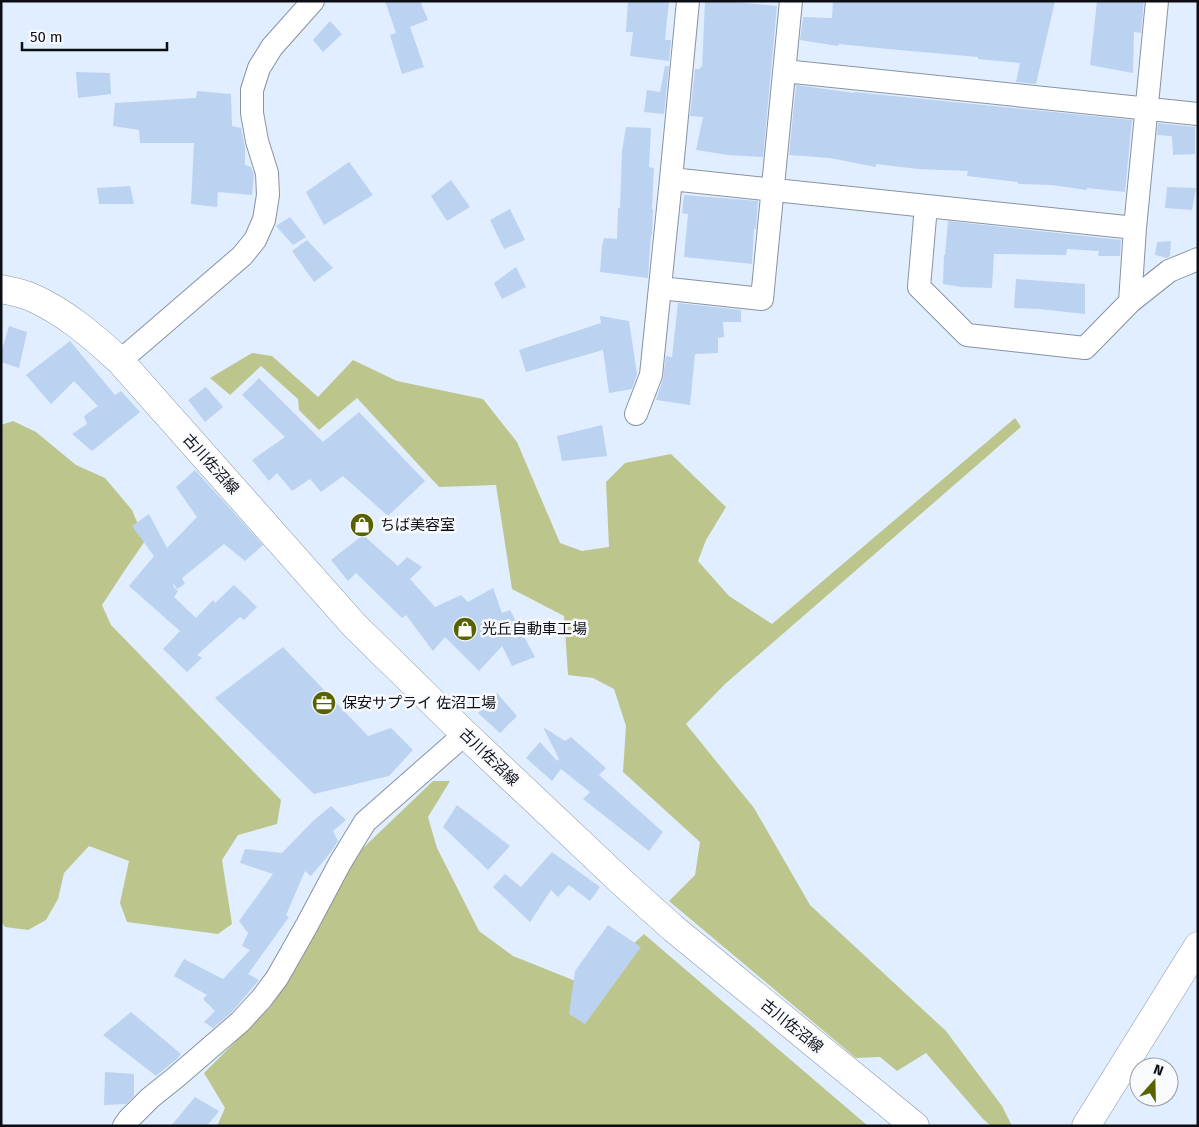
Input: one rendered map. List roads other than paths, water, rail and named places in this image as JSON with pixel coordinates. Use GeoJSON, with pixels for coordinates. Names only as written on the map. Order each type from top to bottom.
{"type":"FeatureCollection","features":[{"type":"Feature","properties":{"kind":"main road","name":"古川佐沼線"},"geometry":{"type":"LineString","coordinates":[[1,289],[30,296],[64,315],[97,339],[120,361],[354,625],[465,734],[624,886],[915,1126]]}},
{"type":"Feature","properties":{"kind":"main road"},"geometry":{"type":"LineString","coordinates":[[1086,1126],[1198,946]]}},
{"type":"Feature","properties":{"kind":"street"},"geometry":{"type":"LineString","coordinates":[[120,361],[242,256],[255,240],[264,220],[268,195],[267,173],[257,141],[252,113],[252,90],[259,68],[272,47],[313,1]]}},
{"type":"Feature","properties":{"kind":"street"},"geometry":{"type":"LineString","coordinates":[[636,414],[651,375],[688,1]]}},
{"type":"Feature","properties":{"kind":"street"},"geometry":{"type":"LineString","coordinates":[[660,288],[762,299],[791,1]]}},
{"type":"Feature","properties":{"kind":"street"},"geometry":{"type":"LineString","coordinates":[[1130,302],[1157,1]]}},
{"type":"Feature","properties":{"kind":"street"},"geometry":{"type":"LineString","coordinates":[[784,71],[1198,114]]}},
{"type":"Feature","properties":{"kind":"street"},"geometry":{"type":"LineString","coordinates":[[671,179],[1136,228]]}},
{"type":"Feature","properties":{"kind":"street"},"geometry":{"type":"LineString","coordinates":[[926,206],[918,287],[967,335],[1085,348],[1130,302],[1169,271],[1198,259]]}},
{"type":"Feature","properties":{"kind":"street"},"geometry":{"type":"LineString","coordinates":[[124,1126],[150,1098],[240,1022],[262,998],[276,978],[365,822],[465,734]]}},
{"type":"Feature","properties":{"kind":"place","name":"ちば美容室"},"geometry":{"type":"Point","coordinates":[362,525]}},
{"type":"Feature","properties":{"kind":"place","name":"光丘自動車工場"},"geometry":{"type":"Point","coordinates":[465,629]}},
{"type":"Feature","properties":{"kind":"place","name":"保安サプライ 佐沼工場"},"geometry":{"type":"Point","coordinates":[324,703]}}]}
